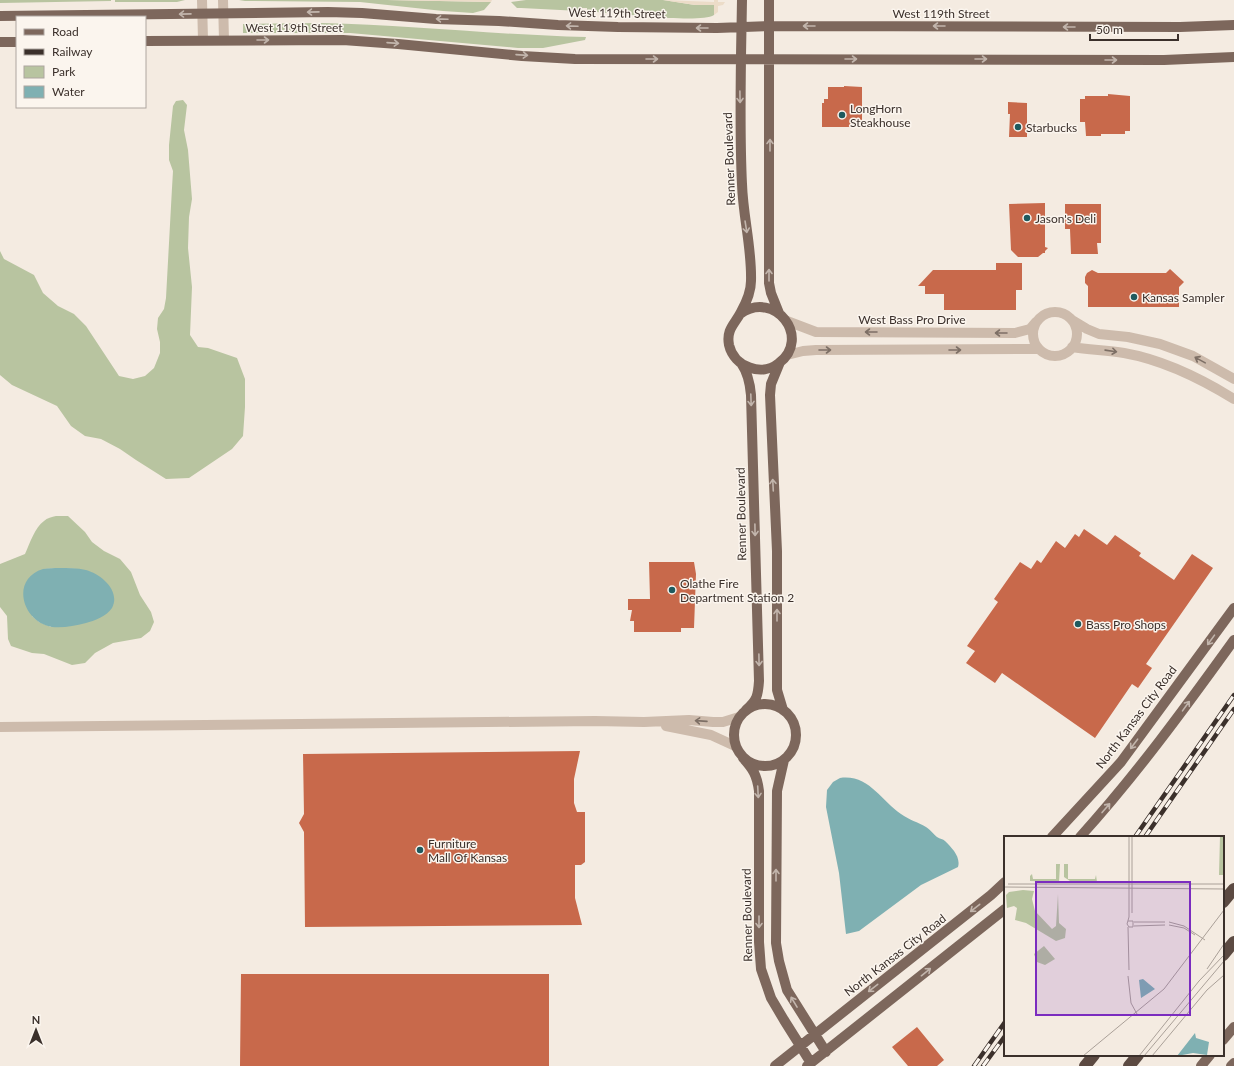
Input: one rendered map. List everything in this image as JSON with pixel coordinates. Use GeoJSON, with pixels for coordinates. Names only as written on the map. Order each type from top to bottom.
{"type":"FeatureCollection","features":[{"type":"Feature","properties":{"kind":"highway"},"geometry":{"type":"LineString","coordinates":[[1224,901],[1234,889]]}},
{"type":"Feature","properties":{"kind":"highway"},"geometry":{"type":"LineString","coordinates":[[1224,954],[1234,942]]}},
{"type":"Feature","properties":{"kind":"highway"},"geometry":{"type":"LineString","coordinates":[[1085,1066],[1093,1056]]}},
{"type":"Feature","properties":{"kind":"highway"},"geometry":{"type":"LineString","coordinates":[[1128,1066],[1137,1056]]}},
{"type":"Feature","properties":{"kind":"main road","name":"Renner Boulevard"},"geometry":{"type":"LineString","coordinates":[[740,314],[751,283],[751,268],[742,185],[740,80],[742,0]]}},
{"type":"Feature","properties":{"kind":"main road"},"geometry":{"type":"LineString","coordinates":[[769,0],[769,283],[779,313]]}},
{"type":"Feature","properties":{"kind":"main road","name":"West 119th Street"},"geometry":{"type":"LineString","coordinates":[[0,16],[328,12],[558,25],[717,28],[741,26],[1180,27],[1234,25]]}},
{"type":"Feature","properties":{"kind":"main road","name":"West 119th Street"},"geometry":{"type":"LineString","coordinates":[[146,41],[343,40],[522,56],[575,58],[1164,60],[1234,56]]}},
{"type":"Feature","properties":{"kind":"main road"},"geometry":{"type":"LineString","coordinates":[[0,42],[16,42]]}},
{"type":"Feature","properties":{"kind":"main road"},"geometry":{"type":"LineString","coordinates":[[783,710],[777,680],[777,551],[770,395],[771,384],[784,359],[790,347],[792,338],[786,321],[779,313],[770,308],[759,307],[749,309],[736,318],[730,328],[729,344],[734,355],[741,363],[751,368],[761,369],[771,367],[784,359]]}},
{"type":"Feature","properties":{"kind":"main road","name":"Renner Boulevard"},"geometry":{"type":"LineString","coordinates":[[741,363],[750,381],[752,395],[759,681],[755,702],[742,714]]}},
{"type":"Feature","properties":{"kind":"main road","name":"North Kansas City Road"},"geometry":{"type":"LineString","coordinates":[[1053,836],[1121,762],[1234,608]]}},
{"type":"Feature","properties":{"kind":"main road"},"geometry":{"type":"LineString","coordinates":[[1081,836],[1106,808],[1172,725],[1234,640]]}},
{"type":"Feature","properties":{"kind":"main road"},"geometry":{"type":"LineString","coordinates":[[764,704],[774,705],[783,710],[791,718],[795,726],[795,745],[790,754],[784,760],[767,767],[750,763],[743,758],[735,746],[733,736],[735,726],[742,714],[754,706],[764,704]]}},
{"type":"Feature","properties":{"kind":"main road","name":"Renner Boulevard"},"geometry":{"type":"LineString","coordinates":[[743,758],[753,769],[757,780],[758,791],[759,942],[761,969],[771,998],[809,1064]]}},
{"type":"Feature","properties":{"kind":"main road"},"geometry":{"type":"LineString","coordinates":[[784,760],[777,791],[776,943],[787,990],[826,1052]]}},
{"type":"Feature","properties":{"kind":"main road","name":"North Kansas City Road"},"geometry":{"type":"LineString","coordinates":[[775,1066],[991,895],[1004,883]]}},
{"type":"Feature","properties":{"kind":"main road"},"geometry":{"type":"LineString","coordinates":[[809,1064],[1004,910]]}},
{"type":"Feature","properties":{"kind":"main road"},"geometry":{"type":"LineString","coordinates":[[1224,1039],[1234,1027]]}},
{"type":"Feature","properties":{"kind":"main road"},"geometry":{"type":"LineString","coordinates":[[1201,1066],[1209,1056]]}},
{"type":"Feature","properties":{"kind":"main road"},"geometry":{"type":"LineString","coordinates":[[1231,1066],[1234,1063]]}},
{"type":"Feature","properties":{"kind":"street"},"geometry":{"type":"LineString","coordinates":[[202,0],[203,40]]}},
{"type":"Feature","properties":{"kind":"street"},"geometry":{"type":"LineString","coordinates":[[223,0],[224,40]]}},
{"type":"Feature","properties":{"kind":"street"},"geometry":{"type":"LineString","coordinates":[[1072,320],[1076,327],[1077,334],[1076,341],[1072,347],[1066,353],[1059,355],[1052,356],[1043,353],[1035,343],[1033,336],[1034,329],[1036,322],[1041,317],[1047,313],[1054,312],[1061,313],[1099,334],[1128,337],[1160,344],[1193,356],[1234,379]]}},
{"type":"Feature","properties":{"kind":"street","name":"West Bass Pro Drive"},"geometry":{"type":"LineString","coordinates":[[786,321],[816,332],[992,333],[1022,332],[1030,329],[1036,322]]}},
{"type":"Feature","properties":{"kind":"street"},"geometry":{"type":"LineString","coordinates":[[1072,347],[1118,352],[1156,361],[1187,372],[1234,400]]}},
{"type":"Feature","properties":{"kind":"street"},"geometry":{"type":"LineString","coordinates":[[784,359],[803,351],[816,350],[1039,349]]}},
{"type":"Feature","properties":{"kind":"street"},"geometry":{"type":"LineString","coordinates":[[0,727],[595,721],[644,722],[689,720],[723,722],[742,714]]}},
{"type":"Feature","properties":{"kind":"street"},"geometry":{"type":"LineString","coordinates":[[644,722],[711,735],[735,746]]}},
{"type":"Feature","properties":{"kind":"green space"},"geometry":{"type":"Polygon","coordinates":[[[0,0],[111,0],[111,1],[0,3],[0,0]]]}},
{"type":"Feature","properties":{"kind":"green space"},"geometry":{"type":"Polygon","coordinates":[[[115,0],[185,0],[177,2],[115,2],[115,0]]]}},
{"type":"Feature","properties":{"kind":"green space"},"geometry":{"type":"Polygon","coordinates":[[[239,0],[491,2],[484,10],[473,13],[360,2],[239,0]]]}},
{"type":"Feature","properties":{"kind":"green space"},"geometry":{"type":"Polygon","coordinates":[[[526,0],[663,0],[695,5],[714,5],[714,15],[696,18],[668,18],[618,14],[613,13],[613,10],[609,10],[607,13],[587,11],[587,8],[582,8],[582,11],[580,11],[517,8],[511,2],[526,0]]]}},
{"type":"Feature","properties":{"kind":"green space"},"geometry":{"type":"Polygon","coordinates":[[[322,23],[586,37],[585,40],[543,48],[518,48],[350,33],[243,33],[243,24],[322,23]]]}},
{"type":"Feature","properties":{"kind":"green space"},"geometry":{"type":"Polygon","coordinates":[[[183,100],[187,105],[184,130],[188,150],[192,199],[189,217],[188,248],[192,287],[190,335],[198,347],[208,348],[237,358],[245,379],[245,407],[243,436],[232,449],[189,478],[166,479],[120,449],[101,439],[85,436],[71,426],[57,406],[12,385],[0,375],[0,251],[4,259],[34,275],[43,293],[58,306],[74,314],[86,326],[119,376],[133,379],[145,376],[154,368],[160,353],[160,342],[157,329],[158,318],[164,309],[166,298],[173,171],[169,160],[169,145],[173,106],[176,101],[183,100]]]}},
{"type":"Feature","properties":{"kind":"green space"},"geometry":{"type":"Polygon","coordinates":[[[56,516],[68,516],[85,532],[92,542],[104,551],[120,559],[131,572],[140,595],[151,612],[154,622],[150,631],[141,638],[113,643],[95,653],[85,663],[72,665],[44,654],[32,653],[11,646],[8,639],[7,616],[0,607],[0,564],[25,554],[38,527],[45,520],[56,516]],[[44,569],[32,616],[39,622],[51,627],[77,569],[44,569]]]}},
{"type":"Feature","properties":{"kind":"shaded area"},"geometry":{"type":"Polygon","coordinates":[[[387,0],[492,0],[491,2],[387,0]]]}},
{"type":"Feature","properties":{"kind":"shaded area"},"geometry":{"type":"Polygon","coordinates":[[[663,0],[714,2],[714,0],[718,0],[718,2],[725,2],[723,5],[718,6],[718,12],[714,15],[714,5],[695,5],[663,0]]]}},
{"type":"Feature","properties":{"kind":"water"},"geometry":{"type":"Polygon","coordinates":[[[76,568],[86,570],[103,579],[108,584],[114,595],[114,602],[110,611],[104,616],[93,621],[65,627],[52,627],[33,617],[27,609],[24,600],[23,590],[26,582],[33,574],[43,569],[76,568]]]}},
{"type":"Feature","properties":{"kind":"water"},"geometry":{"type":"Polygon","coordinates":[[[840,778],[859,780],[867,784],[894,809],[907,818],[926,827],[937,837],[945,841],[957,856],[959,863],[958,867],[921,885],[859,931],[846,934],[839,873],[826,807],[827,790],[833,782],[840,778]]]}},
{"type":"Feature","properties":{"kind":"building","name":"LongHorn Steakhouse"},"geometry":{"type":"Polygon","coordinates":[[[828,87],[862,87],[862,127],[822,127],[822,103],[824,103],[824,99],[828,99],[828,87]]]}},
{"type":"Feature","properties":{"kind":"building"},"geometry":{"type":"Polygon","coordinates":[[[1108,94],[1130,96],[1130,131],[1125,131],[1125,134],[1101,134],[1101,136],[1086,136],[1085,122],[1080,122],[1080,99],[1085,99],[1085,96],[1108,96],[1108,94]]]}},
{"type":"Feature","properties":{"kind":"building","name":"Starbucks"},"geometry":{"type":"Polygon","coordinates":[[[1008,102],[1027,103],[1027,137],[1009,137],[1010,114],[1008,114],[1008,102]]]}},
{"type":"Feature","properties":{"kind":"building","name":"Jason's Deli"},"geometry":{"type":"Polygon","coordinates":[[[1045,203],[1045,247],[1048,248],[1045,253],[1038,257],[1018,257],[1011,250],[1009,204],[1045,203]]]}},
{"type":"Feature","properties":{"kind":"building"},"geometry":{"type":"Polygon","coordinates":[[[1065,204],[1101,204],[1101,243],[1097,243],[1098,254],[1071,254],[1070,229],[1065,229],[1065,204]]]}},
{"type":"Feature","properties":{"kind":"building"},"geometry":{"type":"Polygon","coordinates":[[[996,263],[1022,263],[1022,290],[1016,290],[1016,310],[944,310],[944,294],[925,294],[925,286],[918,286],[933,270],[996,270],[996,263]]]}},
{"type":"Feature","properties":{"kind":"building","name":"Kansas Sampler"},"geometry":{"type":"Polygon","coordinates":[[[1170,269],[1184,282],[1179,287],[1179,307],[1088,307],[1088,286],[1085,283],[1085,277],[1087,273],[1092,270],[1098,273],[1166,273],[1170,269]]]}},
{"type":"Feature","properties":{"kind":"building","name":"Bass Pro Shops"},"geometry":{"type":"Polygon","coordinates":[[[1084,529],[1107,545],[1115,535],[1141,553],[1139,556],[1174,580],[1192,554],[1213,568],[1146,664],[1152,668],[1138,688],[1132,684],[1095,738],[1002,673],[995,683],[966,663],[975,651],[967,646],[998,602],[994,599],[1020,562],[1031,569],[1037,560],[1041,563],[1056,541],[1065,548],[1075,534],[1079,537],[1084,529]]]}},
{"type":"Feature","properties":{"kind":"building","name":"Olathe Fire Department Station 2"},"geometry":{"type":"Polygon","coordinates":[[[649,562],[694,562],[696,574],[694,628],[681,628],[681,632],[634,632],[634,621],[630,621],[632,610],[628,610],[628,599],[650,599],[649,562]]]}},
{"type":"Feature","properties":{"kind":"building"},"geometry":{"type":"Polygon","coordinates":[[[580,751],[574,779],[574,803],[577,812],[585,812],[585,862],[581,865],[575,865],[575,898],[582,925],[305,927],[304,832],[299,823],[304,814],[303,754],[580,751]]]}},
{"type":"Feature","properties":{"kind":"building"},"geometry":{"type":"Polygon","coordinates":[[[241,974],[549,974],[549,1066],[240,1066],[241,974]]]}},
{"type":"Feature","properties":{"kind":"building"},"geometry":{"type":"Polygon","coordinates":[[[917,1027],[944,1060],[937,1066],[908,1066],[892,1047],[917,1027]]]}},
{"type":"Feature","properties":{"kind":"railway"},"geometry":{"type":"LineString","coordinates":[[1136,836],[1234,695]]}},
{"type":"Feature","properties":{"kind":"railway"},"geometry":{"type":"LineString","coordinates":[[1146,836],[1234,709]]}},
{"type":"Feature","properties":{"kind":"railway"},"geometry":{"type":"LineString","coordinates":[[974,1066],[1004,1023]]}},
{"type":"Feature","properties":{"kind":"railway"},"geometry":{"type":"LineString","coordinates":[[983,1066],[1004,1037]]}},
{"type":"Feature","properties":{"kind":"place","name":"LongHorn Steakhouse"},"geometry":{"type":"Point","coordinates":[842,115]}},
{"type":"Feature","properties":{"kind":"place","name":"Starbucks"},"geometry":{"type":"Point","coordinates":[1018,127]}},
{"type":"Feature","properties":{"kind":"place","name":"Jason's Deli"},"geometry":{"type":"Point","coordinates":[1027,218]}},
{"type":"Feature","properties":{"kind":"place","name":"Kansas Sampler"},"geometry":{"type":"Point","coordinates":[1134,297]}},
{"type":"Feature","properties":{"kind":"place","name":"Olathe Fire Department Station 2"},"geometry":{"type":"Point","coordinates":[672,590]}},
{"type":"Feature","properties":{"kind":"place","name":"Bass Pro Shops"},"geometry":{"type":"Point","coordinates":[1078,624]}},
{"type":"Feature","properties":{"kind":"place","name":"Furniture Mall Of Kansas"},"geometry":{"type":"Point","coordinates":[420,850]}}]}
